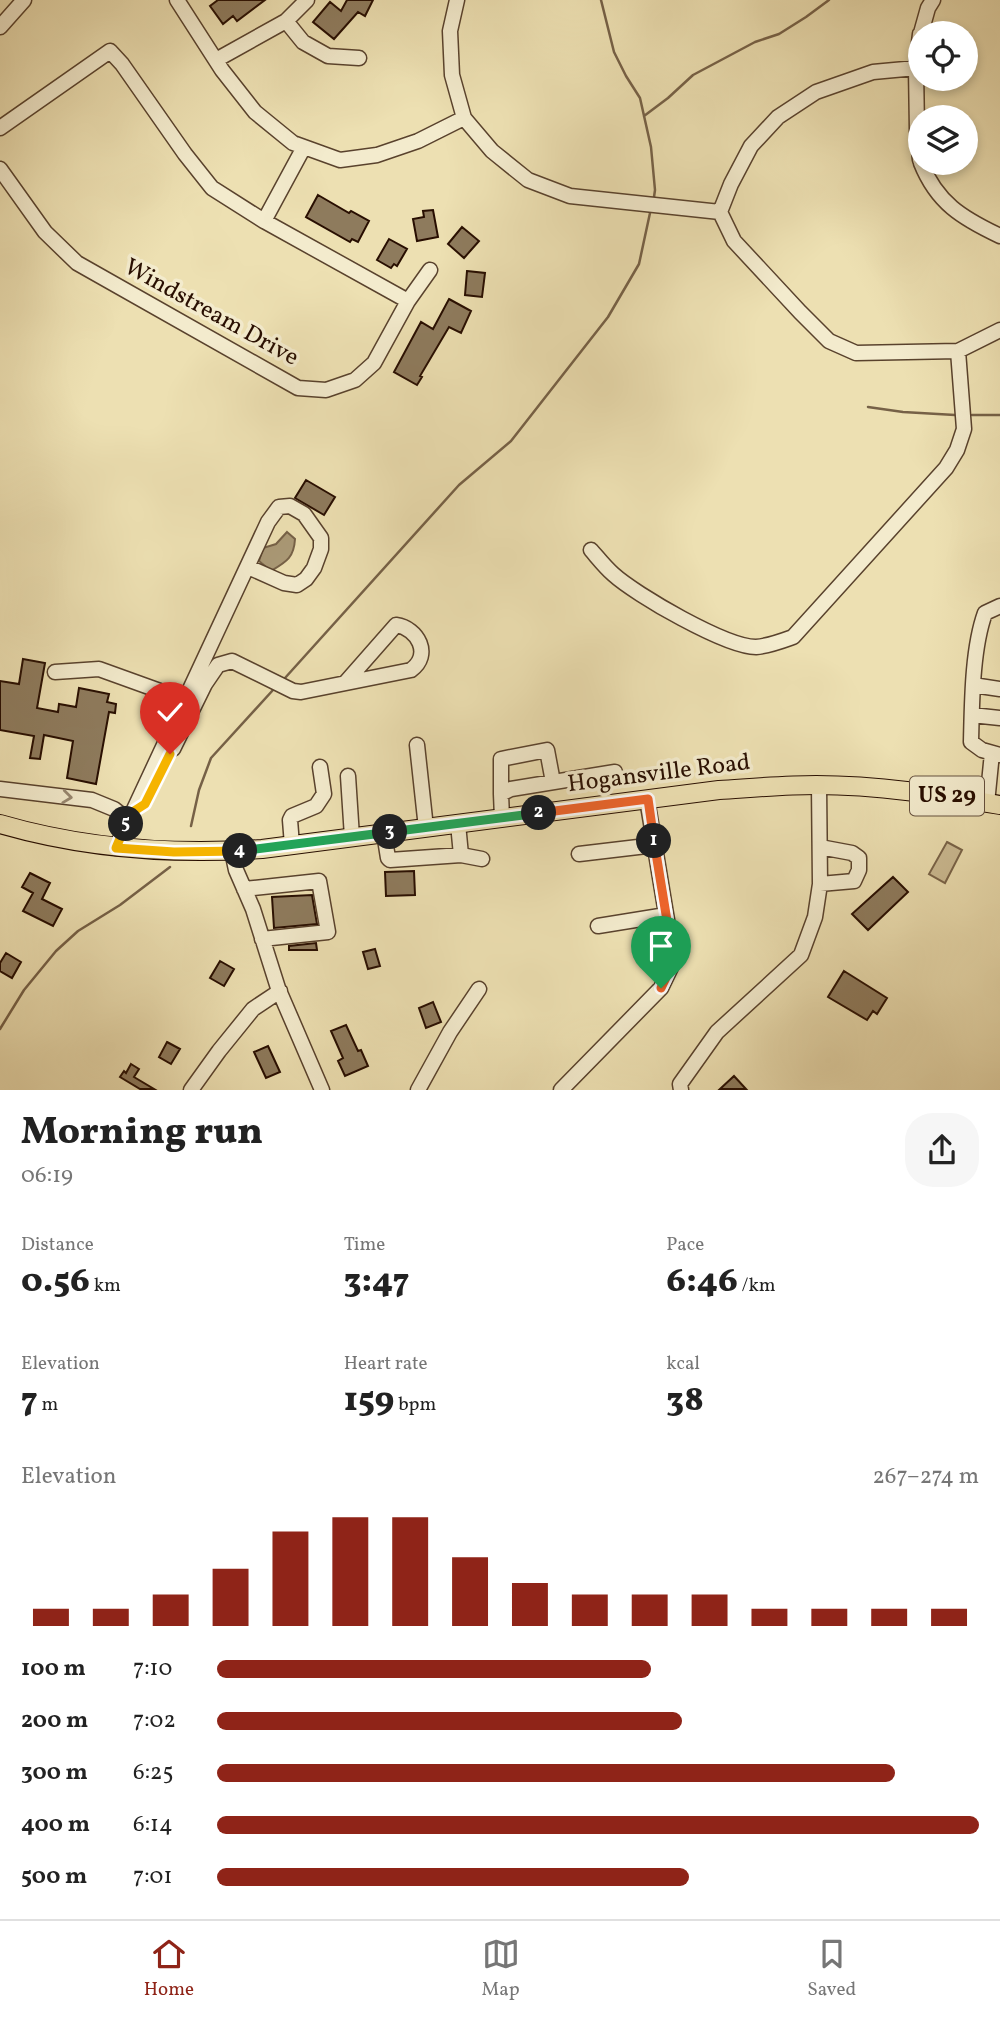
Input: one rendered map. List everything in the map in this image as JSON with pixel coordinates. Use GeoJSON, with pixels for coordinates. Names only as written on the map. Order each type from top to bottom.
{"type":"FeatureCollection","features":[{"type":"Feature","properties":{"kind":"main road","name":"Hogansville Road"},"geometry":{"type":"LineString","coordinates":[[0,824],[56,838],[116,848],[174,852],[232,851],[758,787],[819,785],[894,790],[993,804]]}},
{"type":"Feature","properties":{"kind":"street"},"geometry":{"type":"LineString","coordinates":[[0,27],[24,0]]}},
{"type":"Feature","properties":{"kind":"street"},"geometry":{"type":"LineString","coordinates":[[216,60],[285,21],[307,0]]}},
{"type":"Feature","properties":{"kind":"street"},"geometry":{"type":"LineString","coordinates":[[457,0],[450,31],[452,75],[464,118],[492,151],[528,180],[570,196],[720,212]]}},
{"type":"Feature","properties":{"kind":"street"},"geometry":{"type":"LineString","coordinates":[[924,21],[933,0]]}},
{"type":"Feature","properties":{"kind":"street"},"geometry":{"type":"LineString","coordinates":[[177,2],[255,112],[293,143],[340,160],[377,155],[418,141],[464,118]]}},
{"type":"Feature","properties":{"kind":"street"},"geometry":{"type":"LineString","coordinates":[[285,21],[303,42],[328,56],[359,58]]}},
{"type":"Feature","properties":{"kind":"street"},"geometry":{"type":"LineString","coordinates":[[0,128],[110,51],[212,188],[408,301]]}},
{"type":"Feature","properties":{"kind":"street"},"geometry":{"type":"LineString","coordinates":[[908,69],[873,72],[817,92],[778,117],[751,146],[720,212],[734,242],[830,341],[856,353],[957,351],[1000,330]]}},
{"type":"Feature","properties":{"kind":"street"},"geometry":{"type":"LineString","coordinates":[[264,220],[304,147]]}},
{"type":"Feature","properties":{"kind":"street","name":"Windstream Drive"},"geometry":{"type":"LineString","coordinates":[[0,169],[44,232],[77,263],[298,388],[326,390],[355,380],[374,363],[408,301],[429,270]]}},
{"type":"Feature","properties":{"kind":"street"},"geometry":{"type":"LineString","coordinates":[[926,175],[937,194],[952,209],[1000,236]]}},
{"type":"Feature","properties":{"kind":"street"},"geometry":{"type":"LineString","coordinates":[[592,550],[613,574],[650,599],[716,636],[757,647],[793,638],[937,478],[957,450],[964,429],[957,351]]}},
{"type":"Feature","properties":{"kind":"street"},"geometry":{"type":"LineString","coordinates":[[116,848],[268,522],[279,508],[290,506],[304,514],[321,538],[321,549],[314,568],[306,579],[297,585],[284,583],[248,566]]}},
{"type":"Feature","properties":{"kind":"street"},"geometry":{"type":"LineString","coordinates":[[993,804],[996,754],[982,750],[971,742],[980,628],[985,613],[1000,606]]}},
{"type":"Feature","properties":{"kind":"street"},"geometry":{"type":"LineString","coordinates":[[130,817],[145,804],[205,684],[218,665],[232,661],[293,691],[301,692],[411,670],[419,664],[422,653],[417,638],[405,626],[396,625],[345,683]]}},
{"type":"Feature","properties":{"kind":"street"},"geometry":{"type":"LineString","coordinates":[[55,672],[99,669],[185,700]]}},
{"type":"Feature","properties":{"kind":"street"},"geometry":{"type":"LineString","coordinates":[[974,685],[1000,689]]}},
{"type":"Feature","properties":{"kind":"street"},"geometry":{"type":"LineString","coordinates":[[972,715],[1000,718]]}},
{"type":"Feature","properties":{"kind":"street"},"geometry":{"type":"LineString","coordinates":[[417,746],[426,828]]}},
{"type":"Feature","properties":{"kind":"street"},"geometry":{"type":"LineString","coordinates":[[502,818],[501,759],[547,750],[553,782]]}},
{"type":"Feature","properties":{"kind":"street"},"geometry":{"type":"LineString","coordinates":[[292,845],[292,816],[316,806],[324,794],[320,767]]}},
{"type":"Feature","properties":{"kind":"street"},"geometry":{"type":"LineString","coordinates":[[501,794],[511,789],[615,772]]}},
{"type":"Feature","properties":{"kind":"street"},"geometry":{"type":"LineString","coordinates":[[348,776],[352,837]]}},
{"type":"Feature","properties":{"kind":"street"},"geometry":{"type":"LineString","coordinates":[[681,1090],[680,1084],[717,1031],[801,955],[816,917],[820,884],[819,785]]}},
{"type":"Feature","properties":{"kind":"street"},"geometry":{"type":"LineString","coordinates":[[0,789],[92,800],[130,817]]}},
{"type":"Feature","properties":{"kind":"street"},"geometry":{"type":"LineString","coordinates":[[561,1090],[661,988],[672,965],[648,799]]}},
{"type":"Feature","properties":{"kind":"street"},"geometry":{"type":"LineString","coordinates":[[458,824],[461,855]]}},
{"type":"Feature","properties":{"kind":"street"},"geometry":{"type":"LineString","coordinates":[[384,833],[390,860],[461,855],[482,859]]}},
{"type":"Feature","properties":{"kind":"street"},"geometry":{"type":"LineString","coordinates":[[579,854],[655,845]]}},
{"type":"Feature","properties":{"kind":"street"},"geometry":{"type":"LineString","coordinates":[[820,847],[852,853],[859,858],[859,870],[853,881],[820,884]]}},
{"type":"Feature","properties":{"kind":"street"},"geometry":{"type":"LineString","coordinates":[[232,851],[236,870],[280,991],[322,1090]]}},
{"type":"Feature","properties":{"kind":"street"},"geometry":{"type":"LineString","coordinates":[[244,889],[319,881],[328,932],[262,939]]}},
{"type":"Feature","properties":{"kind":"street"},"geometry":{"type":"LineString","coordinates":[[598,926],[666,915]]}},
{"type":"Feature","properties":{"kind":"street"},"geometry":{"type":"LineString","coordinates":[[418,1090],[450,1032],[479,989]]}},
{"type":"Feature","properties":{"kind":"street"},"geometry":{"type":"LineString","coordinates":[[191,1090],[253,1009],[280,991]]}},
{"type":"Feature","properties":{"kind":"shaded area"},"geometry":{"type":"Polygon","coordinates":[[[287,532],[295,539],[293,551],[285,562],[271,571],[259,561],[263,548],[276,544],[287,532]]]}},
{"type":"Feature","properties":{"kind":"shaded area"},"geometry":{"type":"Polygon","coordinates":[[[947,842],[962,850],[945,883],[929,874],[947,842]]]}},
{"type":"Feature","properties":{"kind":"building"},"geometry":{"type":"Polygon","coordinates":[[[218,0],[265,0],[237,21],[233,16],[223,24],[210,6],[218,0]]]}},
{"type":"Feature","properties":{"kind":"building"},"geometry":{"type":"Polygon","coordinates":[[[347,0],[373,0],[365,16],[358,12],[334,39],[313,22],[330,2],[341,11],[347,0]]]}},
{"type":"Feature","properties":{"kind":"building"},"geometry":{"type":"Polygon","coordinates":[[[318,195],[369,221],[358,242],[352,239],[350,242],[306,217],[318,195]]]}},
{"type":"Feature","properties":{"kind":"building"},"geometry":{"type":"Polygon","coordinates":[[[433,210],[438,237],[417,241],[413,219],[424,217],[423,211],[433,210]]]}},
{"type":"Feature","properties":{"kind":"building"},"geometry":{"type":"Polygon","coordinates":[[[462,227],[479,241],[464,258],[448,244],[462,227]]]}},
{"type":"Feature","properties":{"kind":"building"},"geometry":{"type":"Polygon","coordinates":[[[389,239],[407,249],[397,266],[394,264],[391,268],[377,260],[389,239]]]}},
{"type":"Feature","properties":{"kind":"building"},"geometry":{"type":"Polygon","coordinates":[[[467,271],[485,273],[482,297],[465,295],[467,271]]]}},
{"type":"Feature","properties":{"kind":"building"},"geometry":{"type":"Polygon","coordinates":[[[449,299],[471,311],[461,333],[449,327],[417,385],[394,372],[421,322],[433,329],[449,299]]]}},
{"type":"Feature","properties":{"kind":"building"},"geometry":{"type":"Polygon","coordinates":[[[306,480],[335,497],[324,515],[295,498],[306,480]]]}},
{"type":"Feature","properties":{"kind":"building"},"geometry":{"type":"Polygon","coordinates":[[[23,659],[45,663],[37,708],[58,712],[59,704],[76,707],[79,688],[109,694],[107,702],[116,704],[115,713],[109,712],[96,784],[67,778],[73,741],[44,735],[40,759],[30,758],[34,736],[0,730],[0,681],[19,684],[23,659]]]}},
{"type":"Feature","properties":{"kind":"building"},"geometry":{"type":"Polygon","coordinates":[[[414,871],[415,895],[386,896],[385,872],[414,871]]]}},
{"type":"Feature","properties":{"kind":"building"},"geometry":{"type":"Polygon","coordinates":[[[30,873],[50,883],[42,899],[62,909],[53,926],[23,911],[33,893],[22,887],[30,873]]]}},
{"type":"Feature","properties":{"kind":"building"},"geometry":{"type":"Polygon","coordinates":[[[893,877],[908,892],[868,930],[852,914],[893,877]]]}},
{"type":"Feature","properties":{"kind":"building"},"geometry":{"type":"Polygon","coordinates":[[[312,895],[317,924],[274,928],[272,897],[312,895]]]}},
{"type":"Feature","properties":{"kind":"building"},"geometry":{"type":"Polygon","coordinates":[[[316,943],[317,950],[289,950],[289,946],[316,943]]]}},
{"type":"Feature","properties":{"kind":"building"},"geometry":{"type":"Polygon","coordinates":[[[375,949],[380,966],[368,969],[363,952],[375,949]]]}},
{"type":"Feature","properties":{"kind":"building"},"geometry":{"type":"Polygon","coordinates":[[[6,953],[21,962],[12,978],[0,971],[0,963],[6,953]]]}},
{"type":"Feature","properties":{"kind":"building"},"geometry":{"type":"Polygon","coordinates":[[[220,961],[234,969],[224,986],[210,978],[220,961]]]}},
{"type":"Feature","properties":{"kind":"building"},"geometry":{"type":"Polygon","coordinates":[[[844,971],[887,998],[877,1014],[873,1011],[867,1020],[828,997],[844,971]]]}},
{"type":"Feature","properties":{"kind":"building"},"geometry":{"type":"Polygon","coordinates":[[[433,1002],[441,1022],[426,1028],[419,1008],[433,1002]]]}},
{"type":"Feature","properties":{"kind":"building"},"geometry":{"type":"Polygon","coordinates":[[[346,1025],[368,1066],[345,1076],[338,1061],[343,1058],[331,1031],[346,1025]]]}},
{"type":"Feature","properties":{"kind":"building"},"geometry":{"type":"Polygon","coordinates":[[[167,1042],[180,1049],[171,1064],[159,1057],[167,1042]]]}},
{"type":"Feature","properties":{"kind":"building"},"geometry":{"type":"Polygon","coordinates":[[[268,1046],[280,1072],[266,1078],[254,1052],[268,1046]]]}},
{"type":"Feature","properties":{"kind":"building"},"geometry":{"type":"Polygon","coordinates":[[[131,1064],[139,1069],[134,1077],[154,1089],[140,1089],[120,1077],[131,1064]]]}},
{"type":"Feature","properties":{"kind":"building"},"geometry":{"type":"Polygon","coordinates":[[[734,1076],[746,1089],[720,1089],[734,1076]]]}},
{"type":"Feature","properties":{"kind":"waterway"},"geometry":{"type":"LineString","coordinates":[[601,0],[614,52],[640,98],[651,147],[654,197]]}},
{"type":"Feature","properties":{"kind":"waterway"},"geometry":{"type":"LineString","coordinates":[[644,116],[693,75],[755,42],[779,34],[829,0]]}},
{"type":"Feature","properties":{"kind":"waterway"},"geometry":{"type":"LineString","coordinates":[[285,678],[459,485],[511,441],[608,317],[639,264],[650,213]]}},
{"type":"Feature","properties":{"kind":"waterway"},"geometry":{"type":"LineString","coordinates":[[868,407],[955,415]]}},
{"type":"Feature","properties":{"kind":"waterway"},"geometry":{"type":"LineString","coordinates":[[972,415],[1000,415]]}},
{"type":"Feature","properties":{"kind":"waterway"},"geometry":{"type":"LineString","coordinates":[[191,826],[199,790],[211,758],[273,690]]}},
{"type":"Feature","properties":{"kind":"waterway"},"geometry":{"type":"LineString","coordinates":[[0,1029],[24,990],[56,951],[78,931],[120,905],[170,867]]}},
{"type":"Feature","properties":{"kind":"route"},"geometry":{"type":"LineString","coordinates":[[170,754],[145,804],[131,813],[116,848],[174,852],[262,849],[648,799],[672,965],[661,988]]}}]}
